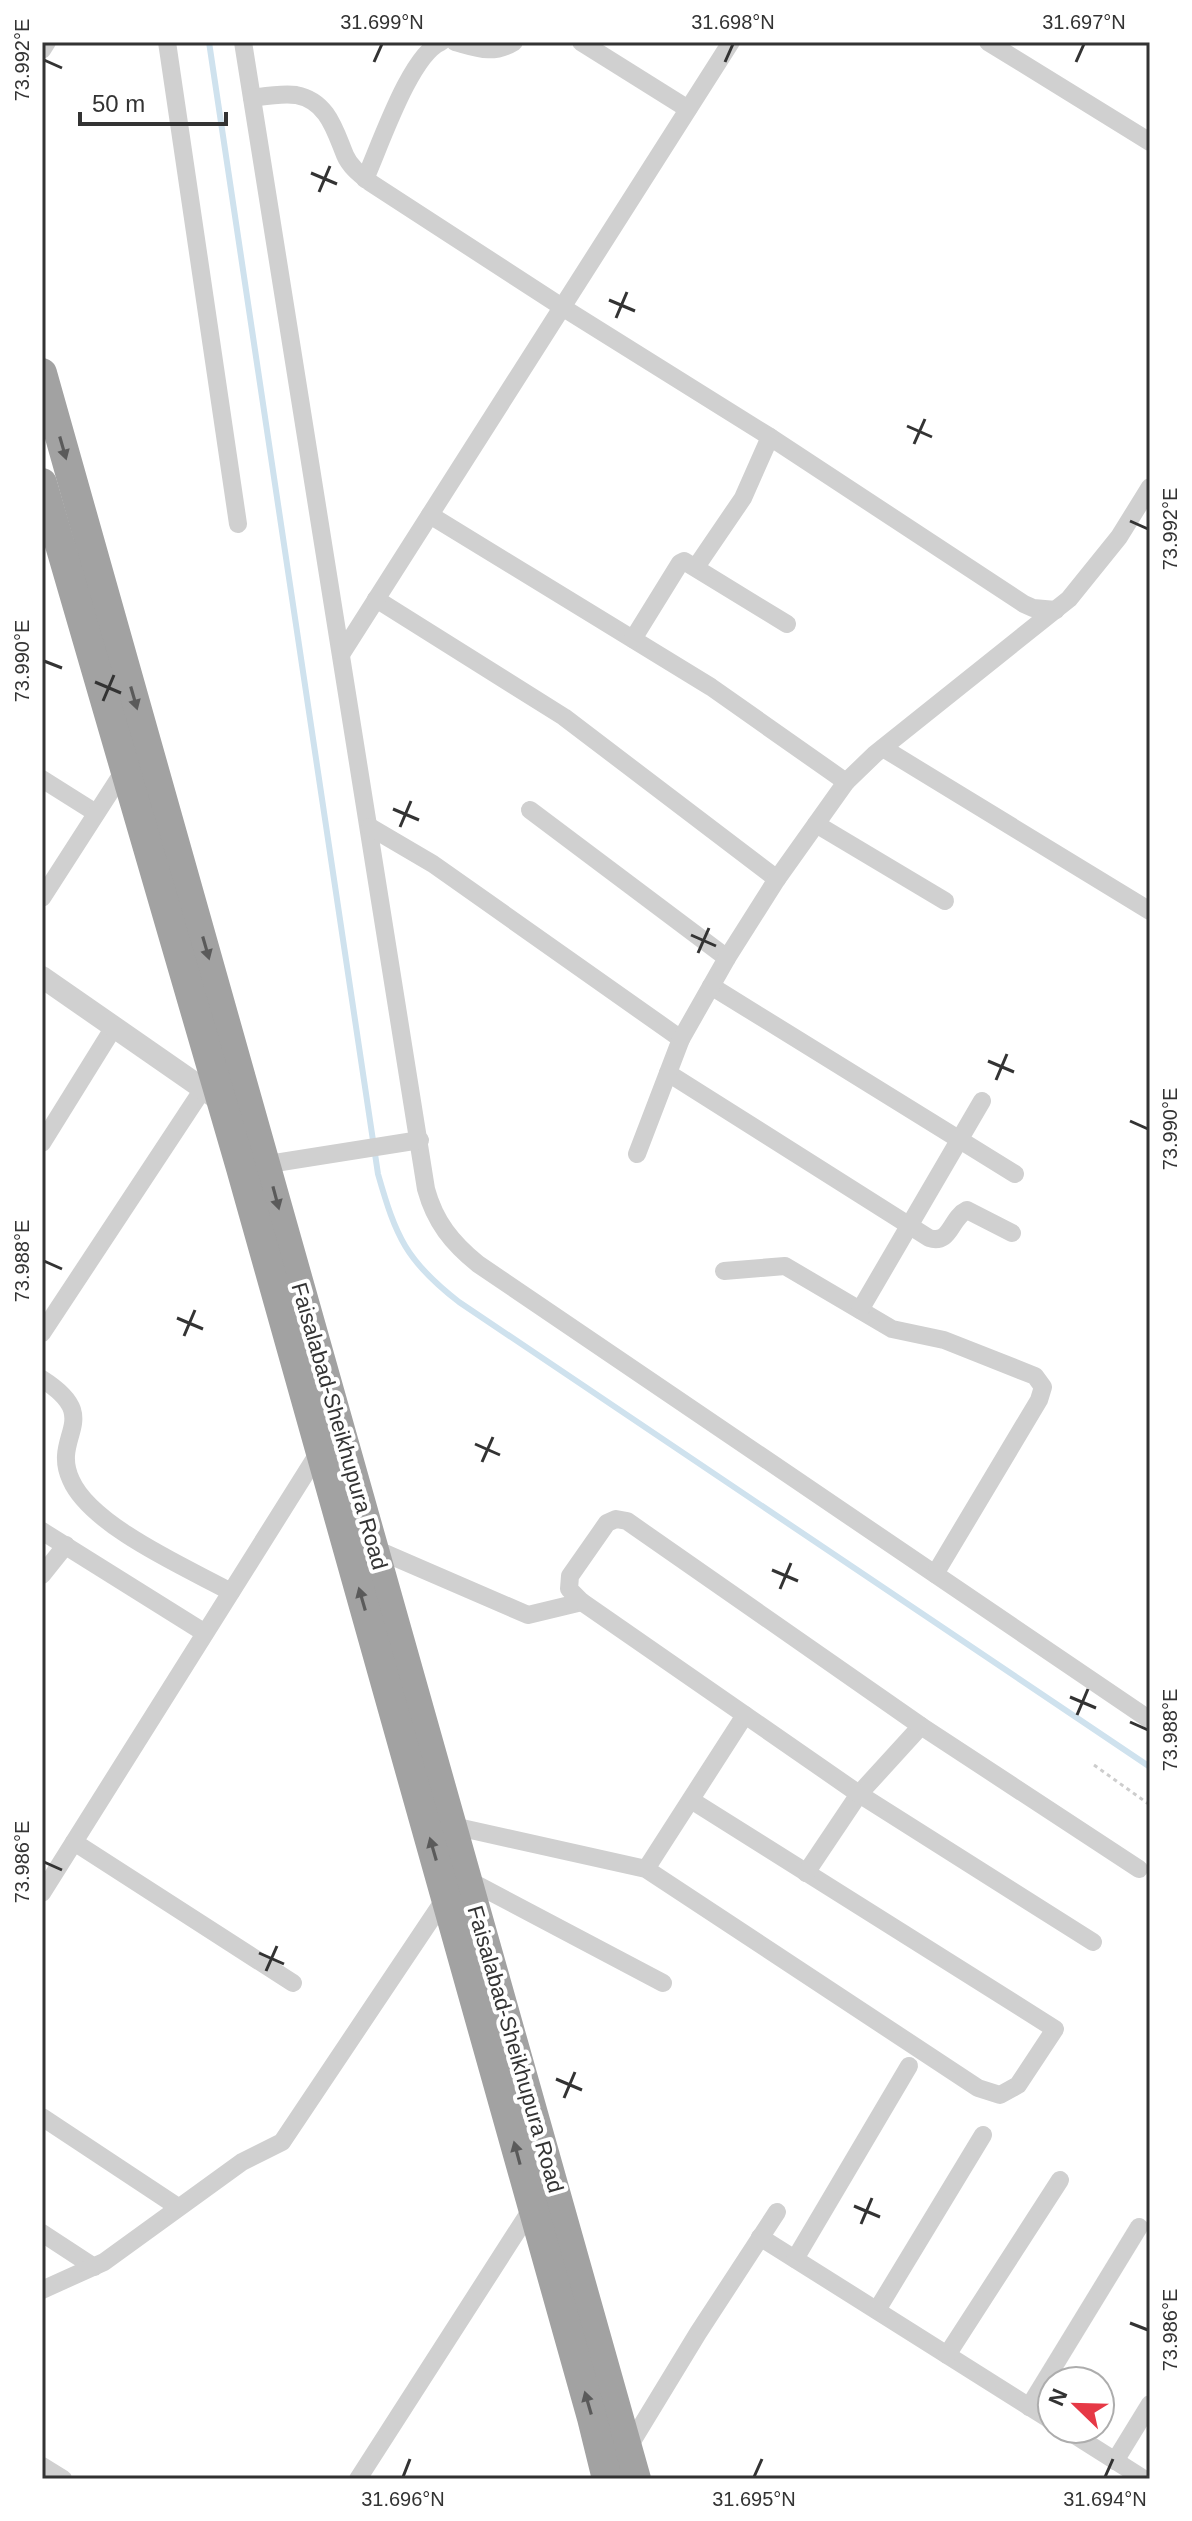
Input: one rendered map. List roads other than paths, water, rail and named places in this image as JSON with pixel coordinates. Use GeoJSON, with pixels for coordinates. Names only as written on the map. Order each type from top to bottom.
{"type":"FeatureCollection","features":[{"type":"Feature","properties":{"kind":"highway","name":"Faisalabad-Sheikhupura Road"},"geometry":{"type":"LineString","coordinates":[[42,373],[254,1166],[319,1452],[457,1889],[636,2479]]}},
{"type":"Feature","properties":{"kind":"highway","name":"Faisalabad-Sheikhupura Road"},"geometry":{"type":"LineString","coordinates":[[42,483],[125,769],[213,1095],[254,1166],[373,1548],[453,1826],[457,1889],[532,2208],[607,2479]]}},
{"type":"Feature","properties":{"kind":"street"},"geometry":{"type":"LineString","coordinates":[[42,50],[47,42]]}},
{"type":"Feature","properties":{"kind":"street"},"geometry":{"type":"LineString","coordinates":[[167,42],[238,524]]}},
{"type":"Feature","properties":{"kind":"street"},"geometry":{"type":"LineString","coordinates":[[243,42],[430,1204],[435,1218],[458,1248],[1150,1720]]}},
{"type":"Feature","properties":{"kind":"street"},"geometry":{"type":"LineString","coordinates":[[365,179],[414,69],[431,47],[441,42]]}},
{"type":"Feature","properties":{"kind":"street"},"geometry":{"type":"LineString","coordinates":[[455,42],[497,50],[514,42]]}},
{"type":"Feature","properties":{"kind":"street"},"geometry":{"type":"LineString","coordinates":[[581,42],[688,109]]}},
{"type":"Feature","properties":{"kind":"street"},"geometry":{"type":"LineString","coordinates":[[342,653],[731,42]]}},
{"type":"Feature","properties":{"kind":"street"},"geometry":{"type":"LineString","coordinates":[[988,42],[1150,142]]}},
{"type":"Feature","properties":{"kind":"street"},"geometry":{"type":"LineString","coordinates":[[252,98],[285,94],[308,99],[336,127],[345,156],[365,179],[770,437],[1024,604],[1056,610]]}},
{"type":"Feature","properties":{"kind":"street"},"geometry":{"type":"LineString","coordinates":[[696,567],[743,498],[770,437]]}},
{"type":"Feature","properties":{"kind":"street"},"geometry":{"type":"LineString","coordinates":[[637,1154],[681,1039],[777,879],[846,782],[883,748],[1056,610],[1085,583],[1150,487]]}},
{"type":"Feature","properties":{"kind":"street"},"geometry":{"type":"LineString","coordinates":[[430,515],[711,687],[846,782]]}},
{"type":"Feature","properties":{"kind":"street"},"geometry":{"type":"LineString","coordinates":[[633,639],[680,563],[685,561],[787,624]]}},
{"type":"Feature","properties":{"kind":"street"},"geometry":{"type":"LineString","coordinates":[[376,599],[564,717],[777,879]]}},
{"type":"Feature","properties":{"kind":"street"},"geometry":{"type":"LineString","coordinates":[[883,748],[1150,911]]}},
{"type":"Feature","properties":{"kind":"street"},"geometry":{"type":"LineString","coordinates":[[42,898],[125,769]]}},
{"type":"Feature","properties":{"kind":"street"},"geometry":{"type":"LineString","coordinates":[[42,779],[96,813]]}},
{"type":"Feature","properties":{"kind":"street"},"geometry":{"type":"LineString","coordinates":[[530,810],[727,958]]}},
{"type":"Feature","properties":{"kind":"street"},"geometry":{"type":"LineString","coordinates":[[816,824],[945,901]]}},
{"type":"Feature","properties":{"kind":"street"},"geometry":{"type":"LineString","coordinates":[[370,827],[433,864],[681,1039]]}},
{"type":"Feature","properties":{"kind":"street"},"geometry":{"type":"LineString","coordinates":[[42,977],[213,1095],[42,1333]]}},
{"type":"Feature","properties":{"kind":"street"},"geometry":{"type":"LineString","coordinates":[[711,986],[1015,1174]]}},
{"type":"Feature","properties":{"kind":"street"},"geometry":{"type":"LineString","coordinates":[[42,1143],[114,1027]]}},
{"type":"Feature","properties":{"kind":"street"},"geometry":{"type":"LineString","coordinates":[[668,1073],[929,1238],[941,1240],[961,1212],[967,1210],[1012,1233]]}},
{"type":"Feature","properties":{"kind":"street"},"geometry":{"type":"LineString","coordinates":[[860,1310],[982,1101]]}},
{"type":"Feature","properties":{"kind":"street"},"geometry":{"type":"LineString","coordinates":[[254,1166],[420,1140]]}},
{"type":"Feature","properties":{"kind":"street"},"geometry":{"type":"LineString","coordinates":[[724,1271],[785,1266],[892,1329],[944,1340],[1035,1376],[1043,1387],[1039,1400],[935,1574]]}},
{"type":"Feature","properties":{"kind":"street"},"geometry":{"type":"LineString","coordinates":[[42,1379],[64,1394],[73,1409],[67,1463],[70,1479],[83,1498],[109,1523],[231,1592]]}},
{"type":"Feature","properties":{"kind":"street"},"geometry":{"type":"LineString","coordinates":[[42,1893],[319,1452]]}},
{"type":"Feature","properties":{"kind":"street"},"geometry":{"type":"LineString","coordinates":[[1093,1942],[859,1794],[582,1602],[569,1589],[570,1576],[607,1523],[616,1519],[627,1521],[921,1726],[1139,1869]]}},
{"type":"Feature","properties":{"kind":"street"},"geometry":{"type":"LineString","coordinates":[[42,1531],[205,1633]]}},
{"type":"Feature","properties":{"kind":"street"},"geometry":{"type":"LineString","coordinates":[[42,1575],[66,1545]]}},
{"type":"Feature","properties":{"kind":"street"},"geometry":{"type":"LineString","coordinates":[[373,1548],[528,1615],[582,1602]]}},
{"type":"Feature","properties":{"kind":"street"},"geometry":{"type":"LineString","coordinates":[[646,1869],[745,1715]]}},
{"type":"Feature","properties":{"kind":"street"},"geometry":{"type":"LineString","coordinates":[[806,1873],[859,1794],[921,1726]]}},
{"type":"Feature","properties":{"kind":"street"},"geometry":{"type":"LineString","coordinates":[[453,1826],[646,1869],[978,2088],[1000,2095],[1018,2085],[1055,2029],[691,1800]]}},
{"type":"Feature","properties":{"kind":"street"},"geometry":{"type":"LineString","coordinates":[[74,1842],[293,1983]]}},
{"type":"Feature","properties":{"kind":"street"},"geometry":{"type":"LineString","coordinates":[[42,2290],[94,2267],[252,2156],[282,2142],[457,1889],[663,1983]]}},
{"type":"Feature","properties":{"kind":"street"},"geometry":{"type":"LineString","coordinates":[[795,2259],[909,2066]]}},
{"type":"Feature","properties":{"kind":"street"},"geometry":{"type":"LineString","coordinates":[[42,2117],[178,2207]]}},
{"type":"Feature","properties":{"kind":"street"},"geometry":{"type":"LineString","coordinates":[[877,2310],[983,2135]]}},
{"type":"Feature","properties":{"kind":"street"},"geometry":{"type":"LineString","coordinates":[[947,2355],[1060,2180]]}},
{"type":"Feature","properties":{"kind":"street"},"geometry":{"type":"LineString","coordinates":[[358,2479],[532,2208]]}},
{"type":"Feature","properties":{"kind":"street"},"geometry":{"type":"LineString","coordinates":[[628,2448],[777,2212]]}},
{"type":"Feature","properties":{"kind":"street"},"geometry":{"type":"LineString","coordinates":[[1029,2407],[1139,2227]]}},
{"type":"Feature","properties":{"kind":"street"},"geometry":{"type":"LineString","coordinates":[[42,2233],[94,2267]]}},
{"type":"Feature","properties":{"kind":"street"},"geometry":{"type":"LineString","coordinates":[[760,2237],[1036,2411]]}},
{"type":"Feature","properties":{"kind":"street"},"geometry":{"type":"LineString","coordinates":[[1115,2461],[1150,2404]]}},
{"type":"Feature","properties":{"kind":"street"},"geometry":{"type":"LineString","coordinates":[[1090,2445],[1144,2479]]}},
{"type":"Feature","properties":{"kind":"street"},"geometry":{"type":"LineString","coordinates":[[42,2466],[63,2479]]}},
{"type":"Feature","properties":{"kind":"waterway"},"geometry":{"type":"LineString","coordinates":[[209,42],[378,1174],[405,1246],[427,1274],[459,1302],[1150,1767]]}}]}
